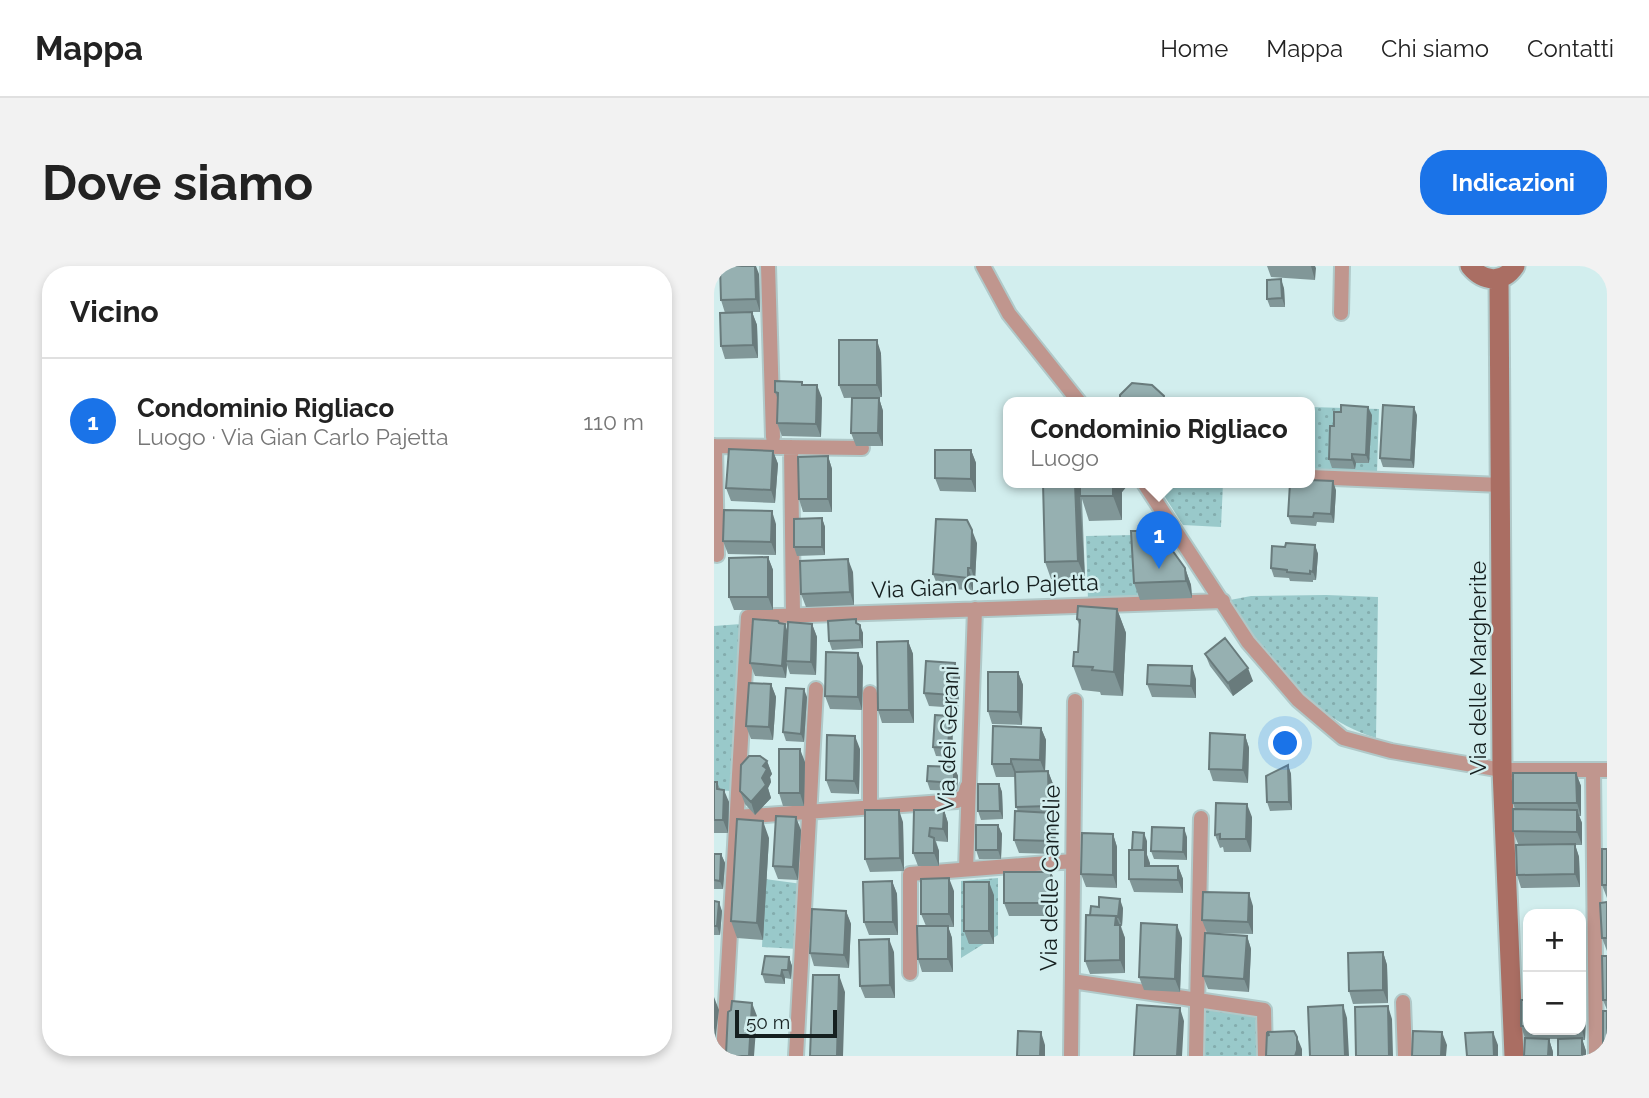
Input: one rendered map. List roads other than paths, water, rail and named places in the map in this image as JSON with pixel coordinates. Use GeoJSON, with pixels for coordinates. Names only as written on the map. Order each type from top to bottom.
{"type":"FeatureCollection","features":[{"type":"Feature","properties":{"kind":"street"},"geometry":{"type":"LineString","coordinates":[[768,266],[773,437]]}},
{"type":"Feature","properties":{"kind":"street"},"geometry":{"type":"LineString","coordinates":[[983,266],[1009,314],[1075,397]]}},
{"type":"Feature","properties":{"kind":"street"},"geometry":{"type":"LineString","coordinates":[[1341,313],[1342,266]]}},
{"type":"Feature","properties":{"kind":"street"},"geometry":{"type":"LineString","coordinates":[[1470,266],[1482,277],[1499,279],[1515,266]]}},
{"type":"Feature","properties":{"kind":"street","name":"Via delle Margherite"},"geometry":{"type":"LineString","coordinates":[[1499,279],[1502,770],[1514,1056]]}},
{"type":"Feature","properties":{"kind":"street"},"geometry":{"type":"LineString","coordinates":[[717,555],[714,446],[862,448]]}},
{"type":"Feature","properties":{"kind":"street"},"geometry":{"type":"LineString","coordinates":[[791,447],[793,615]]}},
{"type":"Feature","properties":{"kind":"street"},"geometry":{"type":"LineString","coordinates":[[1315,477],[1501,485]]}},
{"type":"Feature","properties":{"kind":"street"},"geometry":{"type":"LineString","coordinates":[[1147,488],[1248,642],[1297,700],[1343,738],[1391,751],[1502,770],[1600,770],[1596,1056]]}},
{"type":"Feature","properties":{"kind":"street","name":"Via Gian Carlo Pajetta"},"geometry":{"type":"LineString","coordinates":[[737,817],[748,617],[1223,601]]}},
{"type":"Feature","properties":{"kind":"street","name":"Via dei Gerani"},"geometry":{"type":"LineString","coordinates":[[967,869],[975,609]]}},
{"type":"Feature","properties":{"kind":"street"},"geometry":{"type":"LineString","coordinates":[[796,1056],[816,689]]}},
{"type":"Feature","properties":{"kind":"street"},"geometry":{"type":"LineString","coordinates":[[870,693],[870,807]]}},
{"type":"Feature","properties":{"kind":"street","name":"Via delle Camelie"},"geometry":{"type":"LineString","coordinates":[[1071,1056],[1075,701]]}},
{"type":"Feature","properties":{"kind":"street"},"geometry":{"type":"LineString","coordinates":[[723,1056],[737,817],[961,800],[970,780]]}},
{"type":"Feature","properties":{"kind":"street"},"geometry":{"type":"LineString","coordinates":[[1196,1056],[1201,818]]}},
{"type":"Feature","properties":{"kind":"street"},"geometry":{"type":"LineString","coordinates":[[910,973],[910,874],[1073,861]]}},
{"type":"Feature","properties":{"kind":"street"},"geometry":{"type":"LineString","coordinates":[[1072,981],[1264,1010],[1265,1056]]}},
{"type":"Feature","properties":{"kind":"street"},"geometry":{"type":"LineString","coordinates":[[1403,1002],[1405,1056]]}},
{"type":"Feature","properties":{"kind":"place","name":"Condominio Rigliaco"},"geometry":{"type":"Point","coordinates":[1159,569]}}]}
